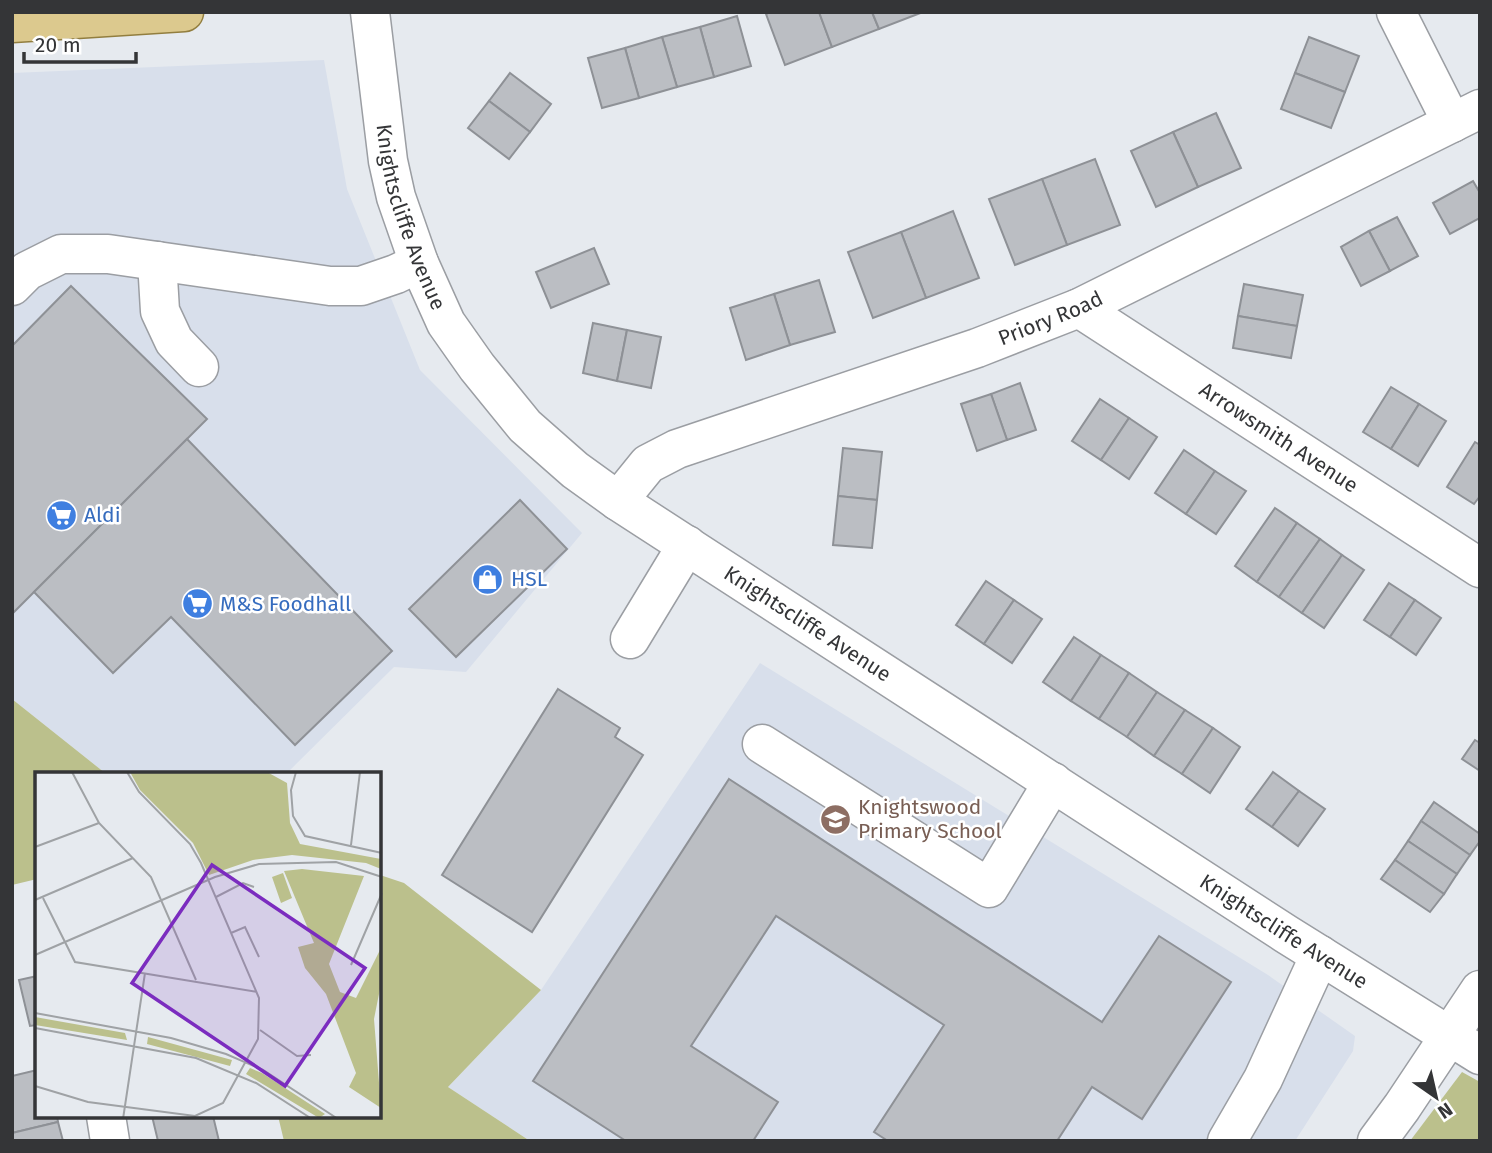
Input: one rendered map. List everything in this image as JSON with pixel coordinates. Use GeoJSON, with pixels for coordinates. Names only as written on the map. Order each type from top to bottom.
{"type":"FeatureCollection","features":[{"type":"Feature","properties":{"kind":"main road"},"geometry":{"type":"LineString","coordinates":[[12,23],[184,12]]}},
{"type":"Feature","properties":{"kind":"street","name":"Knightscliffe Avenue"},"geometry":{"type":"LineString","coordinates":[[370,12],[388,161],[396,197],[419,263],[446,323],[525,426],[575,470],[618,501],[1464,1046]]}},
{"type":"Feature","properties":{"kind":"street"},"geometry":{"type":"LineString","coordinates":[[1396,12],[1466,116]]}},
{"type":"Feature","properties":{"kind":"street","name":"Priory Road"},"geometry":{"type":"LineString","coordinates":[[618,501],[648,464],[677,449],[977,348],[1079,308],[1466,116]]}},
{"type":"Feature","properties":{"kind":"street"},"geometry":{"type":"LineString","coordinates":[[12,286],[27,271],[61,254],[108,254],[330,286],[361,286],[419,263]]}},
{"type":"Feature","properties":{"kind":"street"},"geometry":{"type":"LineString","coordinates":[[157,261],[160,311],[174,341],[199,367]]}},
{"type":"Feature","properties":{"kind":"street","name":"Arrowsmith Avenue"},"geometry":{"type":"LineString","coordinates":[[1079,308],[1480,568]]}},
{"type":"Feature","properties":{"kind":"street"},"geometry":{"type":"LineString","coordinates":[[630,639],[687,545]]}},
{"type":"Feature","properties":{"kind":"street"},"geometry":{"type":"LineString","coordinates":[[762,744],[989,888],[1053,782]]}},
{"type":"Feature","properties":{"kind":"street"},"geometry":{"type":"LineString","coordinates":[[1227,1141],[1263,1079],[1320,955]]}},
{"type":"Feature","properties":{"kind":"street"},"geometry":{"type":"LineString","coordinates":[[1377,1141],[1464,1046],[1480,990]]}},
{"type":"Feature","properties":{"kind":"street"},"geometry":{"type":"LineString","coordinates":[[106,1118],[110,1141]]}},
{"type":"Feature","properties":{"kind":"shaded area"},"geometry":{"type":"Polygon","coordinates":[[[324,60],[347,189],[420,370],[582,533],[466,672],[394,667],[288,772],[104,772],[12,699],[12,73],[324,60]]]}},
{"type":"Feature","properties":{"kind":"shaded area","name":"Knightswood Primary School"},"geometry":{"type":"Polygon","coordinates":[[[760,663],[1268,975],[1355,1036],[1353,1051],[1295,1141],[530,1141],[448,1087],[541,990],[760,663]]]}},
{"type":"Feature","properties":{"kind":"green space"},"geometry":{"type":"Polygon","coordinates":[[[12,699],[104,772],[35,772],[35,879],[12,885],[12,699]]]}},
{"type":"Feature","properties":{"kind":"green space"},"geometry":{"type":"Polygon","coordinates":[[[382,876],[404,883],[541,990],[448,1087],[530,1141],[284,1141],[278,1118],[382,1118],[382,876]]]}},
{"type":"Feature","properties":{"kind":"green space"},"geometry":{"type":"Polygon","coordinates":[[[1462,1072],[1480,1082],[1480,1141],[1410,1141],[1462,1072]]]}},
{"type":"Feature","properties":{"kind":"building"},"geometry":{"type":"Polygon","coordinates":[[[819,12],[832,47],[785,65],[766,14],[819,12]]]}},
{"type":"Feature","properties":{"kind":"building"},"geometry":{"type":"Polygon","coordinates":[[[819,12],[872,12],[879,29],[832,47],[819,12]]]}},
{"type":"Feature","properties":{"kind":"building"},"geometry":{"type":"Polygon","coordinates":[[[872,12],[923,12],[879,29],[872,12]]]}},
{"type":"Feature","properties":{"kind":"building"},"geometry":{"type":"Polygon","coordinates":[[[737,16],[751,66],[714,77],[700,27],[737,16]]]}},
{"type":"Feature","properties":{"kind":"building"},"geometry":{"type":"Polygon","coordinates":[[[700,27],[714,77],[677,87],[662,37],[700,27]]]}},
{"type":"Feature","properties":{"kind":"building"},"geometry":{"type":"Polygon","coordinates":[[[662,37],[677,87],[639,98],[625,48],[662,37]]]}},
{"type":"Feature","properties":{"kind":"building"},"geometry":{"type":"Polygon","coordinates":[[[1309,37],[1359,56],[1345,92],[1295,73],[1309,37]]]}},
{"type":"Feature","properties":{"kind":"building"},"geometry":{"type":"Polygon","coordinates":[[[625,48],[639,98],[602,108],[588,58],[625,48]]]}},
{"type":"Feature","properties":{"kind":"building"},"geometry":{"type":"Polygon","coordinates":[[[510,73],[551,104],[530,132],[489,101],[510,73]]]}},
{"type":"Feature","properties":{"kind":"building"},"geometry":{"type":"Polygon","coordinates":[[[1295,73],[1345,92],[1331,128],[1281,109],[1295,73]]]}},
{"type":"Feature","properties":{"kind":"building"},"geometry":{"type":"Polygon","coordinates":[[[489,101],[530,132],[509,159],[468,128],[489,101]]]}},
{"type":"Feature","properties":{"kind":"building"},"geometry":{"type":"Polygon","coordinates":[[[1216,113],[1241,168],[1198,187],[1173,132],[1216,113]]]}},
{"type":"Feature","properties":{"kind":"building"},"geometry":{"type":"Polygon","coordinates":[[[1173,132],[1198,187],[1156,207],[1131,151],[1173,132]]]}},
{"type":"Feature","properties":{"kind":"building"},"geometry":{"type":"Polygon","coordinates":[[[1095,159],[1120,225],[1067,245],[1042,179],[1095,159]]]}},
{"type":"Feature","properties":{"kind":"building"},"geometry":{"type":"Polygon","coordinates":[[[1042,179],[1067,245],[1015,265],[989,199],[1042,179]]]}},
{"type":"Feature","properties":{"kind":"building"},"geometry":{"type":"Polygon","coordinates":[[[1473,181],[1480,193],[1480,218],[1450,234],[1433,203],[1473,181]]]}},
{"type":"Feature","properties":{"kind":"building"},"geometry":{"type":"Polygon","coordinates":[[[953,211],[979,278],[926,298],[901,232],[953,211]]]}},
{"type":"Feature","properties":{"kind":"building"},"geometry":{"type":"Polygon","coordinates":[[[1397,217],[1418,256],[1390,271],[1369,231],[1397,217]]]}},
{"type":"Feature","properties":{"kind":"building"},"geometry":{"type":"Polygon","coordinates":[[[1369,231],[1390,271],[1361,286],[1341,247],[1369,231]]]}},
{"type":"Feature","properties":{"kind":"building"},"geometry":{"type":"Polygon","coordinates":[[[901,232],[926,298],[873,318],[848,252],[901,232]]]}},
{"type":"Feature","properties":{"kind":"building"},"geometry":{"type":"Polygon","coordinates":[[[594,248],[609,284],[551,308],[536,272],[594,248]]]}},
{"type":"Feature","properties":{"kind":"building"},"geometry":{"type":"Polygon","coordinates":[[[819,280],[835,332],[790,345],[774,294],[819,280]]]}},
{"type":"Feature","properties":{"kind":"building"},"geometry":{"type":"Polygon","coordinates":[[[1244,284],[1303,295],[1297,326],[1238,316],[1244,284]]]}},
{"type":"Feature","properties":{"kind":"building","name":"Aldi"},"geometry":{"type":"Polygon","coordinates":[[[71,286],[207,419],[12,614],[12,346],[71,286]]]}},
{"type":"Feature","properties":{"kind":"building"},"geometry":{"type":"Polygon","coordinates":[[[774,294],[790,345],[746,360],[730,308],[774,294]]]}},
{"type":"Feature","properties":{"kind":"building"},"geometry":{"type":"Polygon","coordinates":[[[1238,316],[1297,326],[1291,358],[1233,348],[1238,316]]]}},
{"type":"Feature","properties":{"kind":"building"},"geometry":{"type":"Polygon","coordinates":[[[593,323],[627,330],[617,381],[583,373],[593,323]]]}},
{"type":"Feature","properties":{"kind":"building"},"geometry":{"type":"Polygon","coordinates":[[[627,330],[661,337],[651,388],[617,381],[627,330]]]}},
{"type":"Feature","properties":{"kind":"building"},"geometry":{"type":"Polygon","coordinates":[[[1020,383],[1036,430],[1007,440],[991,394],[1020,383]]]}},
{"type":"Feature","properties":{"kind":"building"},"geometry":{"type":"Polygon","coordinates":[[[1391,387],[1419,404],[1391,449],[1363,432],[1391,387]]]}},
{"type":"Feature","properties":{"kind":"building"},"geometry":{"type":"Polygon","coordinates":[[[991,394],[1007,440],[977,451],[961,404],[991,394]]]}},
{"type":"Feature","properties":{"kind":"building"},"geometry":{"type":"Polygon","coordinates":[[[1100,399],[1129,418],[1101,460],[1072,441],[1100,399]]]}},
{"type":"Feature","properties":{"kind":"building"},"geometry":{"type":"Polygon","coordinates":[[[1419,404],[1446,421],[1418,466],[1391,449],[1419,404]]]}},
{"type":"Feature","properties":{"kind":"building"},"geometry":{"type":"Polygon","coordinates":[[[1129,418],[1157,437],[1129,479],[1101,460],[1129,418]]]}},
{"type":"Feature","properties":{"kind":"building","name":"M&S Foodhall"},"geometry":{"type":"Polygon","coordinates":[[[187,439],[392,651],[295,745],[171,617],[113,673],[34,592],[187,439]]]}},
{"type":"Feature","properties":{"kind":"building"},"geometry":{"type":"Polygon","coordinates":[[[1475,442],[1480,445],[1480,496],[1474,504],[1447,487],[1475,442]]]}},
{"type":"Feature","properties":{"kind":"building"},"geometry":{"type":"Polygon","coordinates":[[[843,448],[882,452],[877,500],[838,496],[843,448]]]}},
{"type":"Feature","properties":{"kind":"building"},"geometry":{"type":"Polygon","coordinates":[[[1184,450],[1215,471],[1186,514],[1155,493],[1184,450]]]}},
{"type":"Feature","properties":{"kind":"building"},"geometry":{"type":"Polygon","coordinates":[[[1215,471],[1246,491],[1216,534],[1186,514],[1215,471]]]}},
{"type":"Feature","properties":{"kind":"building"},"geometry":{"type":"Polygon","coordinates":[[[838,496],[877,500],[872,548],[833,545],[838,496]]]}},
{"type":"Feature","properties":{"kind":"building","name":"HSL"},"geometry":{"type":"Polygon","coordinates":[[[520,500],[567,549],[456,657],[409,609],[520,500]]]}},
{"type":"Feature","properties":{"kind":"building"},"geometry":{"type":"Polygon","coordinates":[[[1275,508],[1297,523],[1257,582],[1235,566],[1275,508]]]}},
{"type":"Feature","properties":{"kind":"building"},"geometry":{"type":"Polygon","coordinates":[[[1297,523],[1320,539],[1279,597],[1257,582],[1297,523]]]}},
{"type":"Feature","properties":{"kind":"building"},"geometry":{"type":"Polygon","coordinates":[[[1320,539],[1342,555],[1302,613],[1279,597],[1320,539]]]}},
{"type":"Feature","properties":{"kind":"building"},"geometry":{"type":"Polygon","coordinates":[[[1342,555],[1364,570],[1324,628],[1302,613],[1342,555]]]}},
{"type":"Feature","properties":{"kind":"building"},"geometry":{"type":"Polygon","coordinates":[[[986,581],[1014,600],[984,644],[956,625],[986,581]]]}},
{"type":"Feature","properties":{"kind":"building"},"geometry":{"type":"Polygon","coordinates":[[[1389,583],[1415,600],[1390,637],[1364,620],[1389,583]]]}},
{"type":"Feature","properties":{"kind":"building"},"geometry":{"type":"Polygon","coordinates":[[[1014,600],[1042,619],[1012,663],[984,644],[1014,600]]]}},
{"type":"Feature","properties":{"kind":"building"},"geometry":{"type":"Polygon","coordinates":[[[1415,600],[1441,618],[1416,655],[1390,637],[1415,600]]]}},
{"type":"Feature","properties":{"kind":"building"},"geometry":{"type":"Polygon","coordinates":[[[1074,637],[1101,655],[1071,701],[1043,682],[1074,637]]]}},
{"type":"Feature","properties":{"kind":"building"},"geometry":{"type":"Polygon","coordinates":[[[1101,655],[1129,673],[1099,719],[1071,701],[1101,655]]]}},
{"type":"Feature","properties":{"kind":"building"},"geometry":{"type":"Polygon","coordinates":[[[1129,673],[1157,692],[1127,737],[1099,719],[1129,673]]]}},
{"type":"Feature","properties":{"kind":"building"},"geometry":{"type":"Polygon","coordinates":[[[558,689],[620,728],[615,737],[643,755],[532,932],[442,875],[558,689]]]}},
{"type":"Feature","properties":{"kind":"building"},"geometry":{"type":"Polygon","coordinates":[[[1157,692],[1185,710],[1154,756],[1127,737],[1157,692]]]}},
{"type":"Feature","properties":{"kind":"building"},"geometry":{"type":"Polygon","coordinates":[[[1185,710],[1213,728],[1182,774],[1154,756],[1185,710]]]}},
{"type":"Feature","properties":{"kind":"building"},"geometry":{"type":"Polygon","coordinates":[[[1213,728],[1240,747],[1210,793],[1182,774],[1213,728]]]}},
{"type":"Feature","properties":{"kind":"building"},"geometry":{"type":"Polygon","coordinates":[[[1475,740],[1480,743],[1480,771],[1462,759],[1475,740]]]}},
{"type":"Feature","properties":{"kind":"building"},"geometry":{"type":"Polygon","coordinates":[[[1273,772],[1299,791],[1272,827],[1246,809],[1273,772]]]}},
{"type":"Feature","properties":{"kind":"building"},"geometry":{"type":"Polygon","coordinates":[[[729,779],[1102,1022],[1159,936],[1231,982],[1142,1119],[1092,1087],[1057,1141],[888,1141],[874,1132],[944,1025],[776,916],[691,1046],[778,1102],[753,1141],[626,1141],[533,1081],[729,779]]]}},
{"type":"Feature","properties":{"kind":"building"},"geometry":{"type":"Polygon","coordinates":[[[1299,791],[1325,809],[1298,846],[1272,827],[1299,791]]]}},
{"type":"Feature","properties":{"kind":"building"},"geometry":{"type":"Polygon","coordinates":[[[1434,802],[1480,834],[1480,841],[1470,855],[1421,821],[1434,802]]]}},
{"type":"Feature","properties":{"kind":"building"},"geometry":{"type":"Polygon","coordinates":[[[1421,821],[1470,855],[1457,874],[1408,841],[1421,821]]]}},
{"type":"Feature","properties":{"kind":"building"},"geometry":{"type":"Polygon","coordinates":[[[1408,841],[1457,874],[1444,894],[1395,860],[1408,841]]]}},
{"type":"Feature","properties":{"kind":"building"},"geometry":{"type":"Polygon","coordinates":[[[1395,860],[1444,894],[1430,912],[1381,879],[1395,860]]]}},
{"type":"Feature","properties":{"kind":"building"},"geometry":{"type":"Polygon","coordinates":[[[35,976],[35,1025],[30,1026],[19,980],[35,976]]]}},
{"type":"Feature","properties":{"kind":"building"},"geometry":{"type":"Polygon","coordinates":[[[35,1070],[35,1118],[57,1118],[58,1122],[12,1133],[12,1076],[35,1070]]]}},
{"type":"Feature","properties":{"kind":"building"},"geometry":{"type":"Polygon","coordinates":[[[152,1118],[213,1118],[219,1141],[158,1141],[152,1118]]]}},
{"type":"Feature","properties":{"kind":"building"},"geometry":{"type":"Polygon","coordinates":[[[58,1122],[63,1141],[12,1141],[12,1133],[58,1122]]]}},
{"type":"Feature","properties":{"kind":"place","name":"Aldi"},"geometry":{"type":"Point","coordinates":[61,515]}},
{"type":"Feature","properties":{"kind":"place","name":"HSL"},"geometry":{"type":"Point","coordinates":[488,579]}},
{"type":"Feature","properties":{"kind":"place","name":"M&S Foodhall"},"geometry":{"type":"Point","coordinates":[197,604]}},
{"type":"Feature","properties":{"kind":"place","name":"Knightswood Primary School"},"geometry":{"type":"Point","coordinates":[835,819]}}]}
